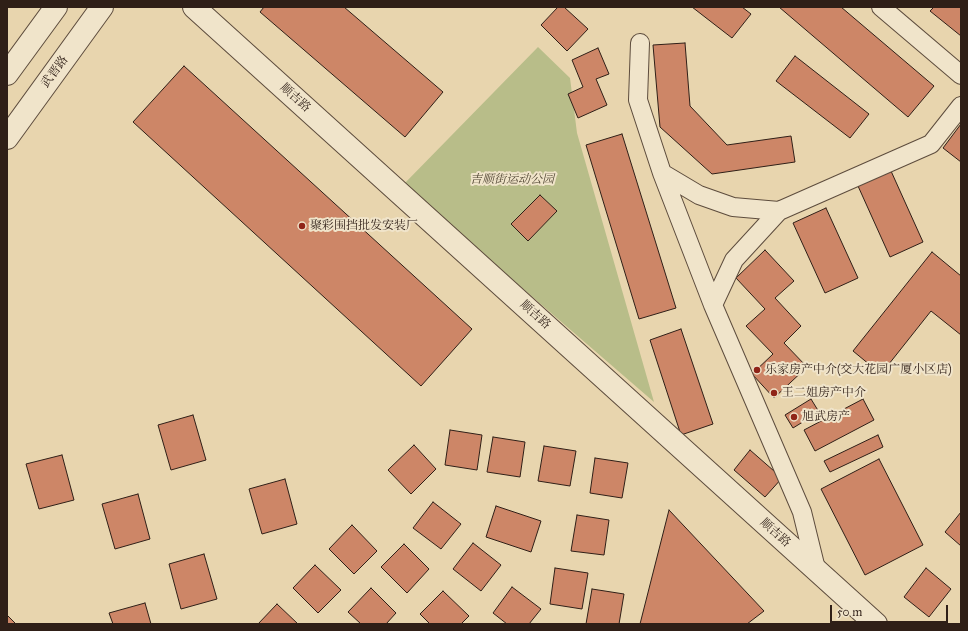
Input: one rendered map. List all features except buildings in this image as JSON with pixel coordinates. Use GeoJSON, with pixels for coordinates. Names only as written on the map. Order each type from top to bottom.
{"type":"FeatureCollection","features":[{"type":"Feature","properties":{"kind":"street"},"geometry":{"type":"LineString","coordinates":[[7,74],[56,7]]}},
{"type":"Feature","properties":{"kind":"street","name":"武晋路"},"geometry":{"type":"LineString","coordinates":[[7,138],[102,7]]}},
{"type":"Feature","properties":{"kind":"street","name":"顺吉路"},"geometry":{"type":"LineString","coordinates":[[194,7],[876,624]]}},
{"type":"Feature","properties":{"kind":"street"},"geometry":{"type":"LineString","coordinates":[[890,10],[961,75]]}},
{"type":"Feature","properties":{"kind":"street"},"geometry":{"type":"LineString","coordinates":[[640,43],[638,100],[662,173],[713,305],[802,512],[816,569]]}},
{"type":"Feature","properties":{"kind":"street"},"geometry":{"type":"LineString","coordinates":[[713,305],[734,260],[779,211],[931,144],[961,106]]}},
{"type":"Feature","properties":{"kind":"street"},"geometry":{"type":"LineString","coordinates":[[662,173],[699,195],[732,207],[779,211]]}},
{"type":"Feature","properties":{"kind":"green space","name":"吉顺街运动公园"},"geometry":{"type":"Polygon","coordinates":[[[538,47],[570,78],[577,133],[654,402],[403,185],[538,47]]]}},
{"type":"Feature","properties":{"kind":"place","name":"聚彩围挡批发安装厂"},"geometry":{"type":"Point","coordinates":[302,226]}},
{"type":"Feature","properties":{"kind":"place","name":"乐家房产中介(交大花园广厦小区店)"},"geometry":{"type":"Point","coordinates":[757,370]}},
{"type":"Feature","properties":{"kind":"place","name":"王二姐房产中介"},"geometry":{"type":"Point","coordinates":[774,393]}},
{"type":"Feature","properties":{"kind":"place","name":"旭武房产"},"geometry":{"type":"Point","coordinates":[794,417]}}]}
